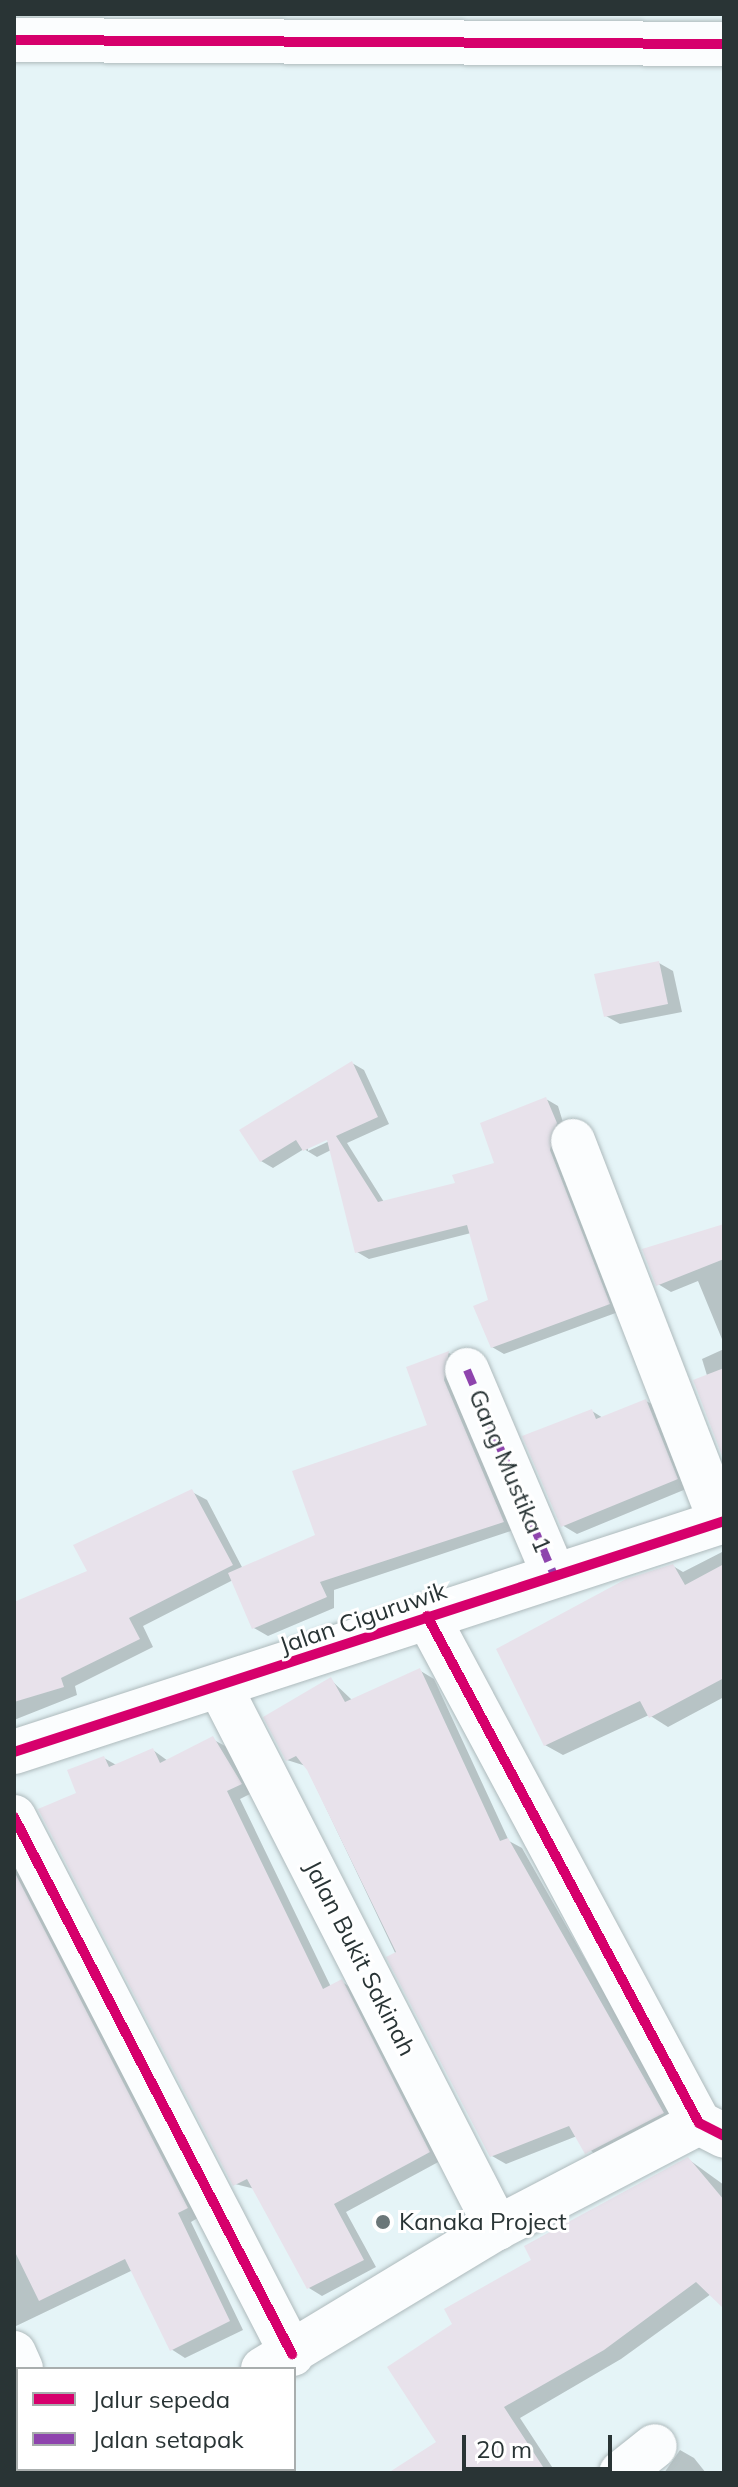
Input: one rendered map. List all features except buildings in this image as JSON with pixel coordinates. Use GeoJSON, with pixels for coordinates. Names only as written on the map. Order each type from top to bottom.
{"type":"FeatureCollection","features":[{"type":"Feature","properties":{"kind":"street"},"geometry":{"type":"LineString","coordinates":[[14,40],[519,29],[724,44]]}},
{"type":"Feature","properties":{"kind":"street"},"geometry":{"type":"LineString","coordinates":[[573,1141],[722,1522]]}},
{"type":"Feature","properties":{"kind":"street","name":"Gang Mustika 1"},"geometry":{"type":"LineString","coordinates":[[467,1370],[553,1573]]}},
{"type":"Feature","properties":{"kind":"street","name":"Jalan Ciguruwik"},"geometry":{"type":"LineString","coordinates":[[14,1752],[221,1689],[553,1573],[722,1522]]}},
{"type":"Feature","properties":{"kind":"street"},"geometry":{"type":"LineString","coordinates":[[14,1817],[278,2361],[497,2228],[712,2130],[427,1616]]}},
{"type":"Feature","properties":{"kind":"street","name":"Jalan Bukit Sakinah"},"geometry":{"type":"LineString","coordinates":[[221,1689],[497,2228]]}},
{"type":"Feature","properties":{"kind":"street"},"geometry":{"type":"LineString","coordinates":[[621,2473],[655,2446]]}},
{"type":"Feature","properties":{"kind":"marked path"},"geometry":{"type":"LineString","coordinates":[[467,1370],[553,1573]]}},
{"type":"Feature","properties":{"kind":"cycle path"},"geometry":{"type":"LineString","coordinates":[[14,40],[724,44]]}},
{"type":"Feature","properties":{"kind":"cycle path"},"geometry":{"type":"LineString","coordinates":[[14,1752],[724,1521]]}},
{"type":"Feature","properties":{"kind":"cycle path"},"geometry":{"type":"LineString","coordinates":[[427,1616],[699,2123],[724,2136]]}},
{"type":"Feature","properties":{"kind":"cycle path"},"geometry":{"type":"LineString","coordinates":[[14,1817],[292,2354]]}},
{"type":"Feature","properties":{"kind":"place","name":"Kanaka Project"},"geometry":{"type":"Point","coordinates":[383,2222]}}]}
